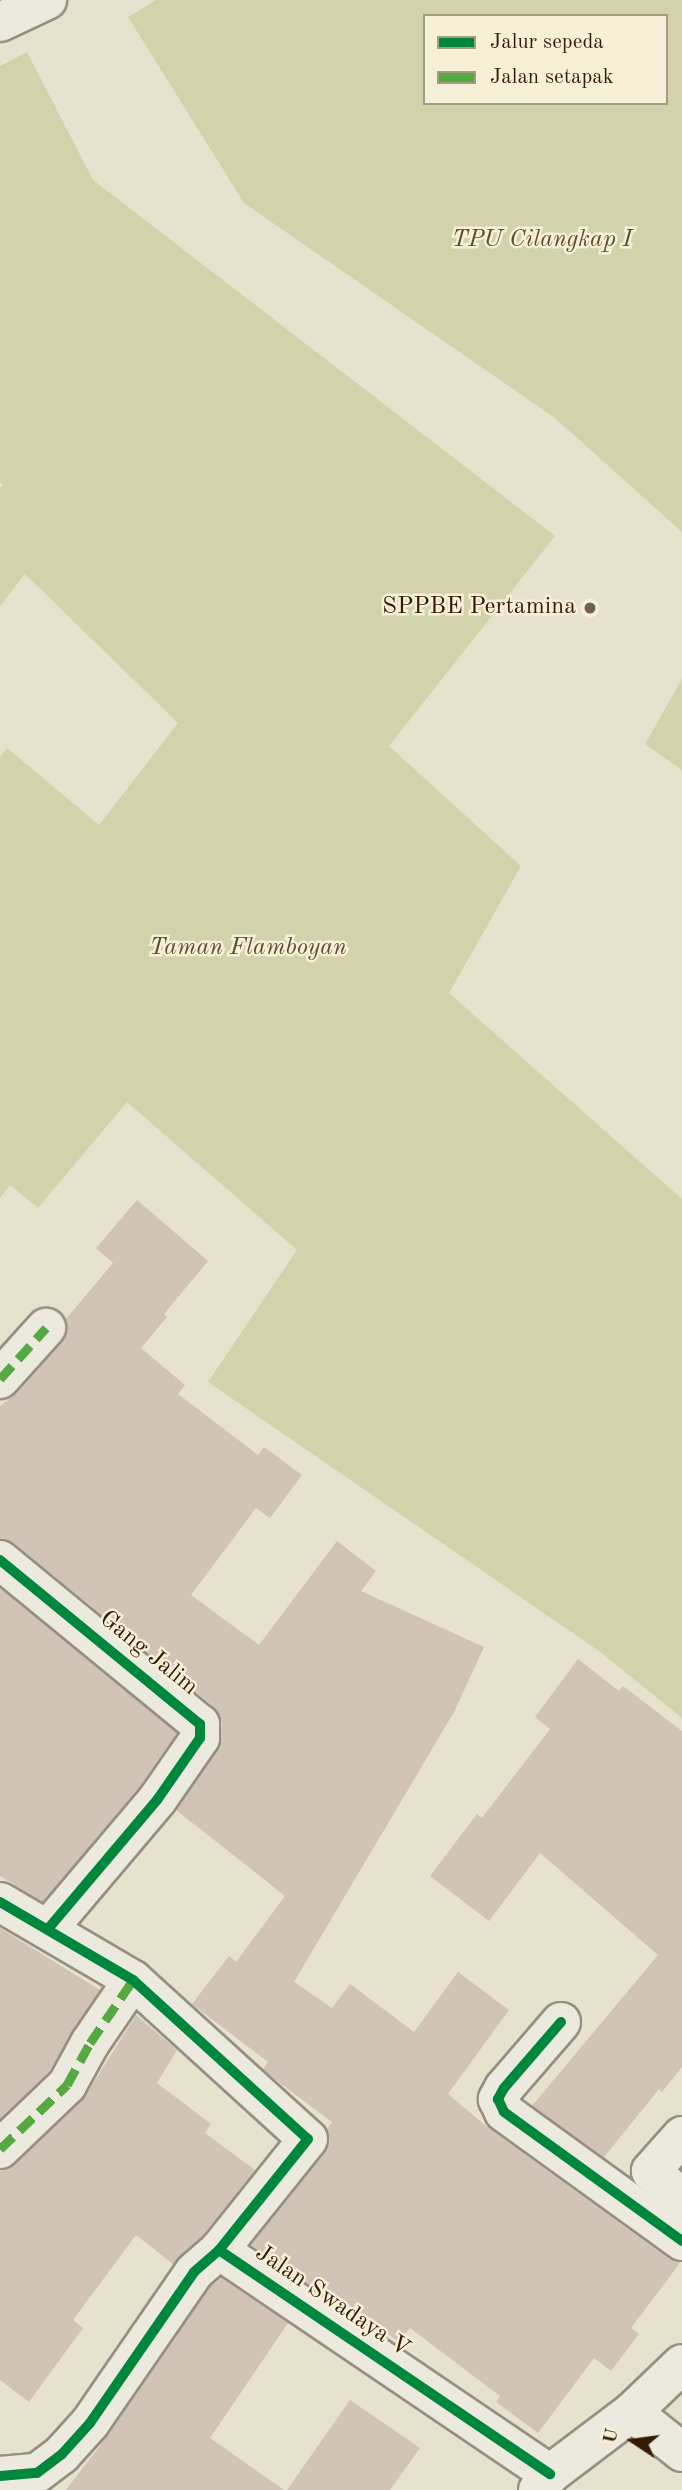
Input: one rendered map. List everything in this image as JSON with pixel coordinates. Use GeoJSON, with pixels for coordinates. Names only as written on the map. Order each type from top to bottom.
{"type":"FeatureCollection","features":[{"type":"Feature","properties":{"kind":"street"},"geometry":{"type":"LineString","coordinates":[[0,22],[47,0]]}},
{"type":"Feature","properties":{"kind":"street"},"geometry":{"type":"LineString","coordinates":[[0,1379],[46,1328]]}},
{"type":"Feature","properties":{"kind":"street","name":"Gang Jalim"},"geometry":{"type":"LineString","coordinates":[[0,1560],[200,1724],[200,1738],[157,1800],[48,1929]]}},
{"type":"Feature","properties":{"kind":"street","name":"Jalan Swadaya V"},"geometry":{"type":"LineString","coordinates":[[0,1902],[133,1980],[308,2139],[219,2250],[544,2482]]}},
{"type":"Feature","properties":{"kind":"street"},"geometry":{"type":"LineString","coordinates":[[0,2149],[67,2085],[85,2057],[90,2043],[133,1980]]}},
{"type":"Feature","properties":{"kind":"street"},"geometry":{"type":"LineString","coordinates":[[561,2022],[504,2088],[498,2099],[504,2112],[682,2241]]}},
{"type":"Feature","properties":{"kind":"street"},"geometry":{"type":"LineString","coordinates":[[682,2136],[651,2171],[682,2198]]}},
{"type":"Feature","properties":{"kind":"street"},"geometry":{"type":"LineString","coordinates":[[0,2476],[37,2473],[62,2454],[90,2423],[194,2272],[219,2250]]}},
{"type":"Feature","properties":{"kind":"street"},"geometry":{"type":"LineString","coordinates":[[544,2482],[632,2412],[682,2364]]}},
{"type":"Feature","properties":{"kind":"street"},"geometry":{"type":"LineString","coordinates":[[632,2412],[682,2452]]}},
{"type":"Feature","properties":{"kind":"green space","name":"TPU Cilangkap I"},"geometry":{"type":"Polygon","coordinates":[[[156,0],[682,0],[682,532],[555,418],[244,203],[128,17],[156,0]]]}},
{"type":"Feature","properties":{"kind":"green space","name":"Taman Flamboyan"},"geometry":{"type":"Polygon","coordinates":[[[27,52],[93,180],[555,536],[389,746],[521,866],[449,993],[682,1199],[682,1718],[599,1651],[208,1382],[297,1250],[127,1102],[38,1208],[10,1185],[0,1198],[0,757],[7,748],[99,825],[178,723],[25,574],[0,606],[0,488],[3,485],[0,482],[0,66],[27,52]]]}},
{"type":"Feature","properties":{"kind":"green space"},"geometry":{"type":"Polygon","coordinates":[[[682,679],[682,770],[645,744],[682,679]]]}},
{"type":"Feature","properties":{"kind":"building"},"geometry":{"type":"Polygon","coordinates":[[[137,1200],[208,1261],[164,1314],[167,1317],[141,1348],[185,1385],[178,1394],[258,1455],[264,1447],[302,1475],[270,1518],[256,1508],[191,1595],[259,1645],[337,1541],[376,1571],[361,1591],[484,1647],[454,1712],[294,1982],[332,2008],[350,1984],[414,2032],[458,1972],[509,2010],[448,2094],[491,2130],[669,2259],[680,2263],[631,2328],[639,2334],[611,2371],[594,2358],[538,2433],[496,2402],[500,2396],[410,2328],[399,2342],[317,2281],[313,2287],[251,2245],[325,2153],[330,2142],[327,2129],[332,2122],[263,2069],[268,2062],[192,2004],[229,1956],[236,1962],[285,1896],[176,1810],[218,1750],[222,1724],[214,1707],[14,1543],[0,1539],[0,1406],[16,1394],[63,1342],[67,1332],[66,1319],[113,1263],[96,1248],[137,1200]]]}},
{"type":"Feature","properties":{"kind":"building"},"geometry":{"type":"Polygon","coordinates":[[[0,1588],[177,1733],[140,1786],[43,1902],[0,1876],[0,1588]]]}},
{"type":"Feature","properties":{"kind":"building"},"geometry":{"type":"Polygon","coordinates":[[[578,1659],[619,1691],[623,1686],[682,1731],[682,2067],[662,2092],[659,2089],[604,2157],[532,2106],[658,1955],[540,1853],[489,1921],[430,1876],[477,1814],[482,1818],[550,1729],[535,1717],[578,1659]]]}},
{"type":"Feature","properties":{"kind":"building"},"geometry":{"type":"Polygon","coordinates":[[[0,1928],[100,1990],[49,2072],[0,2119],[0,1928]]]}},
{"type":"Feature","properties":{"kind":"building"},"geometry":{"type":"Polygon","coordinates":[[[136,2015],[177,2050],[157,2083],[211,2124],[205,2133],[255,2170],[203,2235],[173,2264],[136,2235],[73,2320],[83,2328],[29,2402],[0,2380],[0,2170],[15,2165],[82,2101],[136,2015]]]}},
{"type":"Feature","properties":{"kind":"building"},"geometry":{"type":"Polygon","coordinates":[[[221,2278],[288,2323],[210,2438],[284,2490],[66,2490],[108,2435],[210,2287],[221,2278]]]}},
{"type":"Feature","properties":{"kind":"building"},"geometry":{"type":"Polygon","coordinates":[[[350,2400],[420,2448],[390,2490],[287,2490],[350,2400]]]}},
{"type":"Feature","properties":{"kind":"marked path"},"geometry":{"type":"LineString","coordinates":[[0,1379],[46,1328]]}},
{"type":"Feature","properties":{"kind":"marked path"},"geometry":{"type":"LineString","coordinates":[[0,2149],[67,2085],[90,2043],[133,1980]]}},
{"type":"Feature","properties":{"kind":"cycle path"},"geometry":{"type":"LineString","coordinates":[[0,1560],[200,1724],[200,1738],[157,1800],[48,1929]]}},
{"type":"Feature","properties":{"kind":"cycle path"},"geometry":{"type":"LineString","coordinates":[[0,1902],[133,1980],[308,2139],[219,2250],[550,2474]]}},
{"type":"Feature","properties":{"kind":"cycle path"},"geometry":{"type":"LineString","coordinates":[[561,2022],[504,2088],[498,2099],[504,2112],[682,2241]]}},
{"type":"Feature","properties":{"kind":"cycle path"},"geometry":{"type":"LineString","coordinates":[[0,2476],[37,2473],[62,2454],[90,2423],[194,2272],[219,2250]]}},
{"type":"Feature","properties":{"kind":"place","name":"SPPBE Pertamina"},"geometry":{"type":"Point","coordinates":[590,608]}}]}
